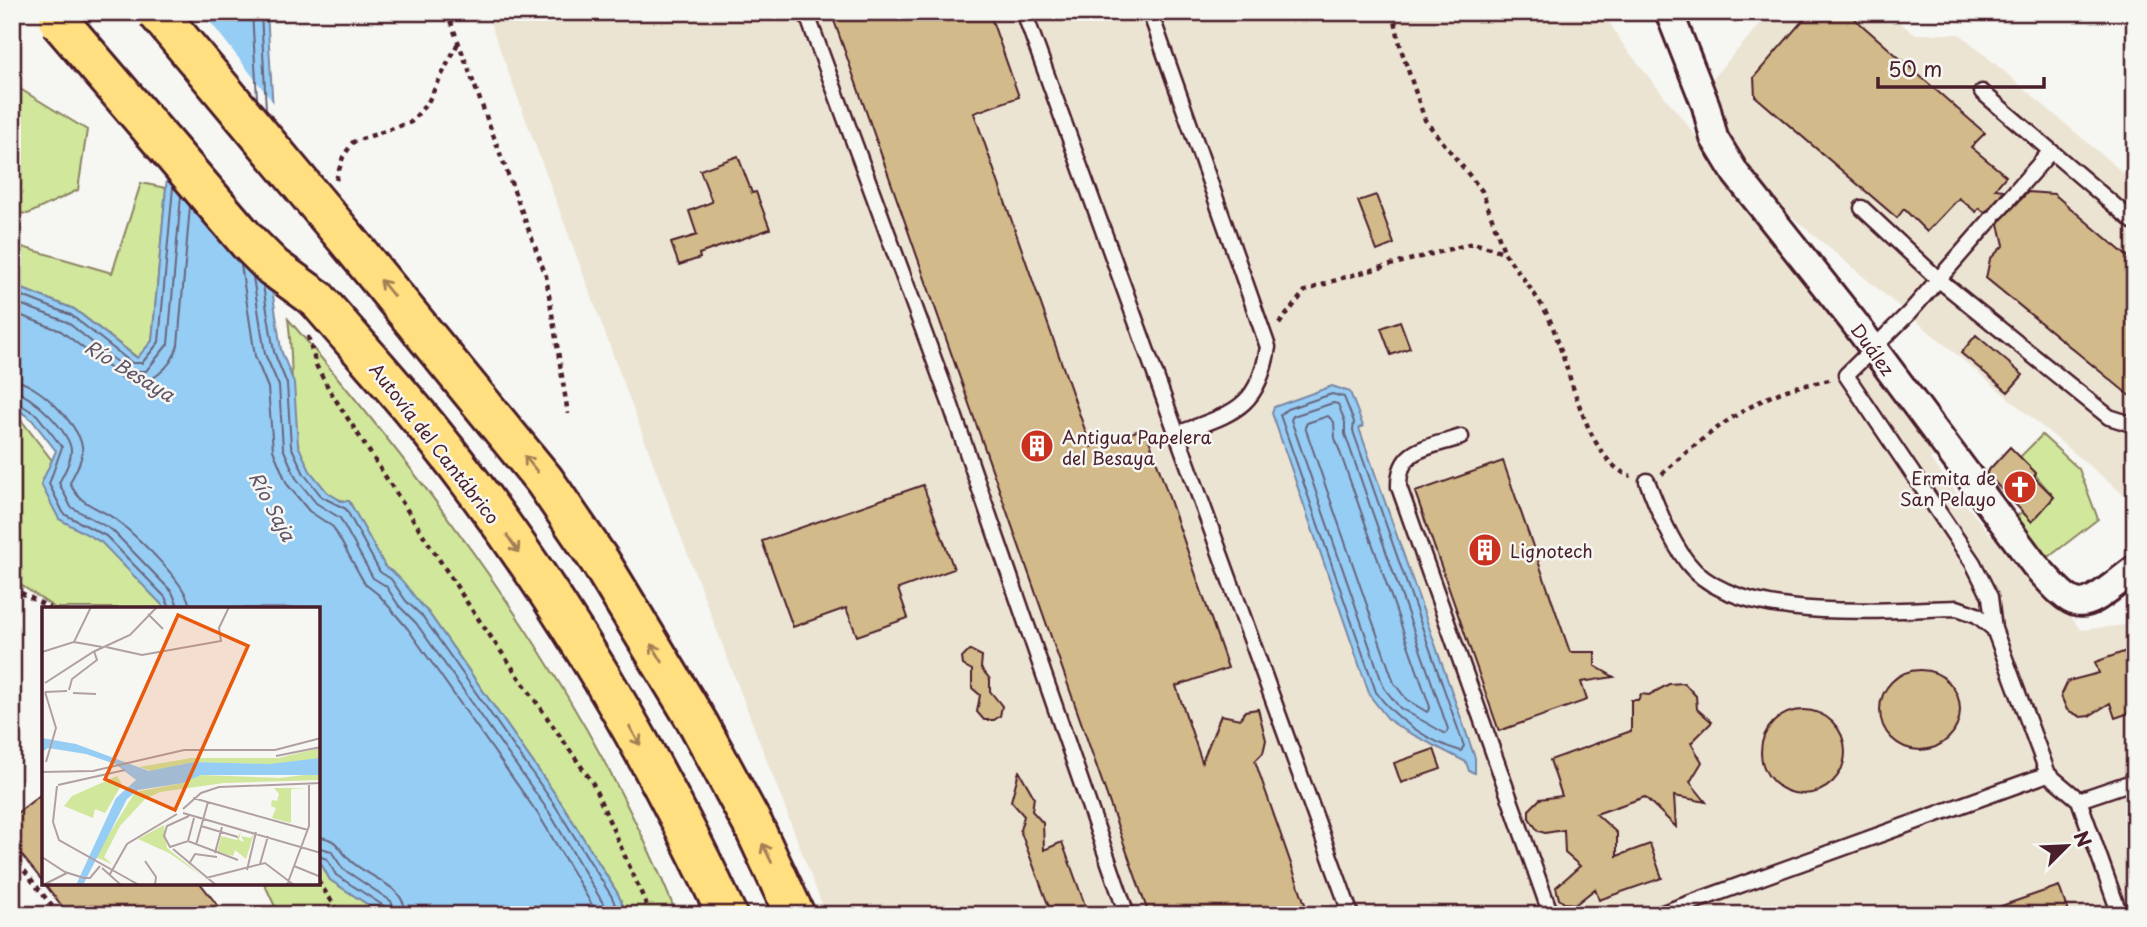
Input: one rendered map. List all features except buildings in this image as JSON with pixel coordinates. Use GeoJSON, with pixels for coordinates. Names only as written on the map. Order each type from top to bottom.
{"type":"FeatureCollection","features":[{"type":"Feature","properties":{"kind":"highway"},"geometry":{"type":"LineString","coordinates":[[157,12],[544,480],[601,563],[705,736],[754,827],[795,915]]}},
{"type":"Feature","properties":{"kind":"highway"},"geometry":{"type":"LineString","coordinates":[[182,12],[323,197],[350,243]]}},
{"type":"Feature","properties":{"kind":"highway","name":"Autovía del Cantábrico"},"geometry":{"type":"LineString","coordinates":[[64,15],[429,429],[553,602],[658,777],[727,915]]}},
{"type":"Feature","properties":{"kind":"street","name":"Duález"},"geometry":{"type":"LineString","coordinates":[[1669,12],[1719,147],[1736,174],[1872,347],[1982,497],[2065,599],[2079,604],[2095,599],[2135,569]]}},
{"type":"Feature","properties":{"kind":"lane"},"geometry":{"type":"LineString","coordinates":[[806,12],[950,403],[1127,915]]}},
{"type":"Feature","properties":{"kind":"lane"},"geometry":{"type":"LineString","coordinates":[[1024,12],[1351,915]]}},
{"type":"Feature","properties":{"kind":"lane"},"geometry":{"type":"LineString","coordinates":[[1150,12],[1268,347],[1264,372],[1251,399],[1227,415],[1177,433]]}},
{"type":"Feature","properties":{"kind":"lane"},"geometry":{"type":"LineString","coordinates":[[1982,92],[2135,223]]}},
{"type":"Feature","properties":{"kind":"lane"},"geometry":{"type":"LineString","coordinates":[[2051,151],[1909,313],[1846,375],[1973,563],[1990,597],[1994,629],[2048,774],[2079,800],[2120,915]]}},
{"type":"Feature","properties":{"kind":"lane"},"geometry":{"type":"LineString","coordinates":[[1862,208],[1938,279],[2109,417],[2128,424],[2135,422]]}},
{"type":"Feature","properties":{"kind":"lane"},"geometry":{"type":"LineString","coordinates":[[1461,437],[1409,454],[1399,469],[1399,486],[1551,915]]}},
{"type":"Feature","properties":{"kind":"lane"},"geometry":{"type":"LineString","coordinates":[[1647,481],[1664,524],[1688,564],[1714,585],[1754,603],[1808,610],[1957,608],[1976,615],[1994,629]]}},
{"type":"Feature","properties":{"kind":"lane"},"geometry":{"type":"LineString","coordinates":[[1657,915],[2048,774]]}},
{"type":"Feature","properties":{"kind":"lane"},"geometry":{"type":"LineString","coordinates":[[2079,800],[2135,781]]}},
{"type":"Feature","properties":{"kind":"path"},"geometry":{"type":"LineString","coordinates":[[447,12],[546,276],[568,414]]}},
{"type":"Feature","properties":{"kind":"path"},"geometry":{"type":"LineString","coordinates":[[1393,12],[1401,49],[1425,120],[1482,191],[1504,252],[1546,313],[1576,388],[1585,422],[1601,453],[1625,474],[1647,481],[1657,479],[1716,429],[1752,406],[1785,390],[1846,375]]}},
{"type":"Feature","properties":{"kind":"path"},"geometry":{"type":"LineString","coordinates":[[1268,347],[1283,316],[1305,291],[1472,243],[1504,252]]}},
{"type":"Feature","properties":{"kind":"path"},"geometry":{"type":"LineString","coordinates":[[12,587],[48,607]]}},
{"type":"Feature","properties":{"kind":"path"},"geometry":{"type":"LineString","coordinates":[[12,855],[59,915]]}},
{"type":"Feature","properties":{"kind":"path"},"geometry":{"type":"LineString","coordinates":[[320,884],[341,915]]}},
{"type":"Feature","properties":{"kind":"shaded area"},"geometry":{"type":"Polygon","coordinates":[[[486,12],[1603,12],[1624,46],[1821,292],[1942,450],[1930,459],[1991,536],[2002,529],[2081,630],[2135,624],[2135,915],[826,915],[668,503],[486,12]]]}},
{"type":"Feature","properties":{"kind":"shaded area"},"geometry":{"type":"Polygon","coordinates":[[[1771,12],[1887,12],[1914,34],[1960,34],[2135,183],[2135,500],[2130,500],[1785,211],[1751,177],[1724,138],[1710,81],[1771,12]]]}},
{"type":"Feature","properties":{"kind":"green space"},"geometry":{"type":"Polygon","coordinates":[[[12,84],[87,130],[78,190],[28,214],[12,212],[12,84]]]}},
{"type":"Feature","properties":{"kind":"green space"},"geometry":{"type":"Polygon","coordinates":[[[141,183],[166,188],[152,341],[138,358],[74,309],[12,285],[12,244],[112,273],[141,183]]]}},
{"type":"Feature","properties":{"kind":"green space"},"geometry":{"type":"Polygon","coordinates":[[[288,319],[402,457],[507,601],[600,754],[641,833],[677,915],[627,915],[618,894],[562,804],[428,612],[386,569],[349,501],[331,495],[310,472],[295,430],[288,319]]]}},
{"type":"Feature","properties":{"kind":"green space"},"geometry":{"type":"Polygon","coordinates":[[[12,408],[164,607],[54,607],[12,579],[12,408]]]}},
{"type":"Feature","properties":{"kind":"green space"},"geometry":{"type":"Polygon","coordinates":[[[2042,435],[2079,469],[2098,519],[2045,560],[2010,521],[2022,512],[2032,521],[2054,497],[2020,457],[2042,435]]]}},
{"type":"Feature","properties":{"kind":"green space"},"geometry":{"type":"Polygon","coordinates":[[[320,860],[330,880],[384,915],[279,915],[265,885],[320,885],[320,860]]]}},
{"type":"Feature","properties":{"kind":"water"},"geometry":{"type":"Polygon","coordinates":[[[211,12],[267,12],[273,111],[266,248],[281,350],[294,383],[298,445],[310,471],[327,492],[341,501],[349,501],[386,568],[398,577],[428,612],[562,804],[618,894],[627,915],[384,915],[330,880],[320,862],[320,607],[164,607],[101,542],[59,519],[41,484],[56,451],[32,420],[12,405],[12,285],[74,309],[137,358],[152,341],[168,166],[211,42],[211,12]]]}},
{"type":"Feature","properties":{"kind":"water"},"geometry":{"type":"Polygon","coordinates":[[[1332,386],[1350,392],[1363,426],[1359,428],[1475,758],[1475,773],[1469,771],[1466,762],[1389,720],[1370,696],[1272,413],[1274,407],[1332,386]]]}},
{"type":"Feature","properties":{"kind":"pier"},"geometry":{"type":"Polygon","coordinates":[[[208,19],[276,106],[276,186],[269,248],[276,298],[165,166],[178,100],[207,42],[208,19]]]}},
{"type":"Feature","properties":{"kind":"place","name":"Antigua Papelera del Besaya"},"geometry":{"type":"Point","coordinates":[1037,446]}},
{"type":"Feature","properties":{"kind":"place","name":"Ermita de San Pelayo"},"geometry":{"type":"Point","coordinates":[2020,487]}},
{"type":"Feature","properties":{"kind":"place","name":"Lignotech"},"geometry":{"type":"Point","coordinates":[1485,550]}},
{"type":"Feature","properties":{"kind":"water label","name":"Río Besaya"},"geometry":{"type":"Point","coordinates":[130,370]}},
{"type":"Feature","properties":{"kind":"water label","name":"Río Saja"},"geometry":{"type":"Point","coordinates":[273,506]}}]}
